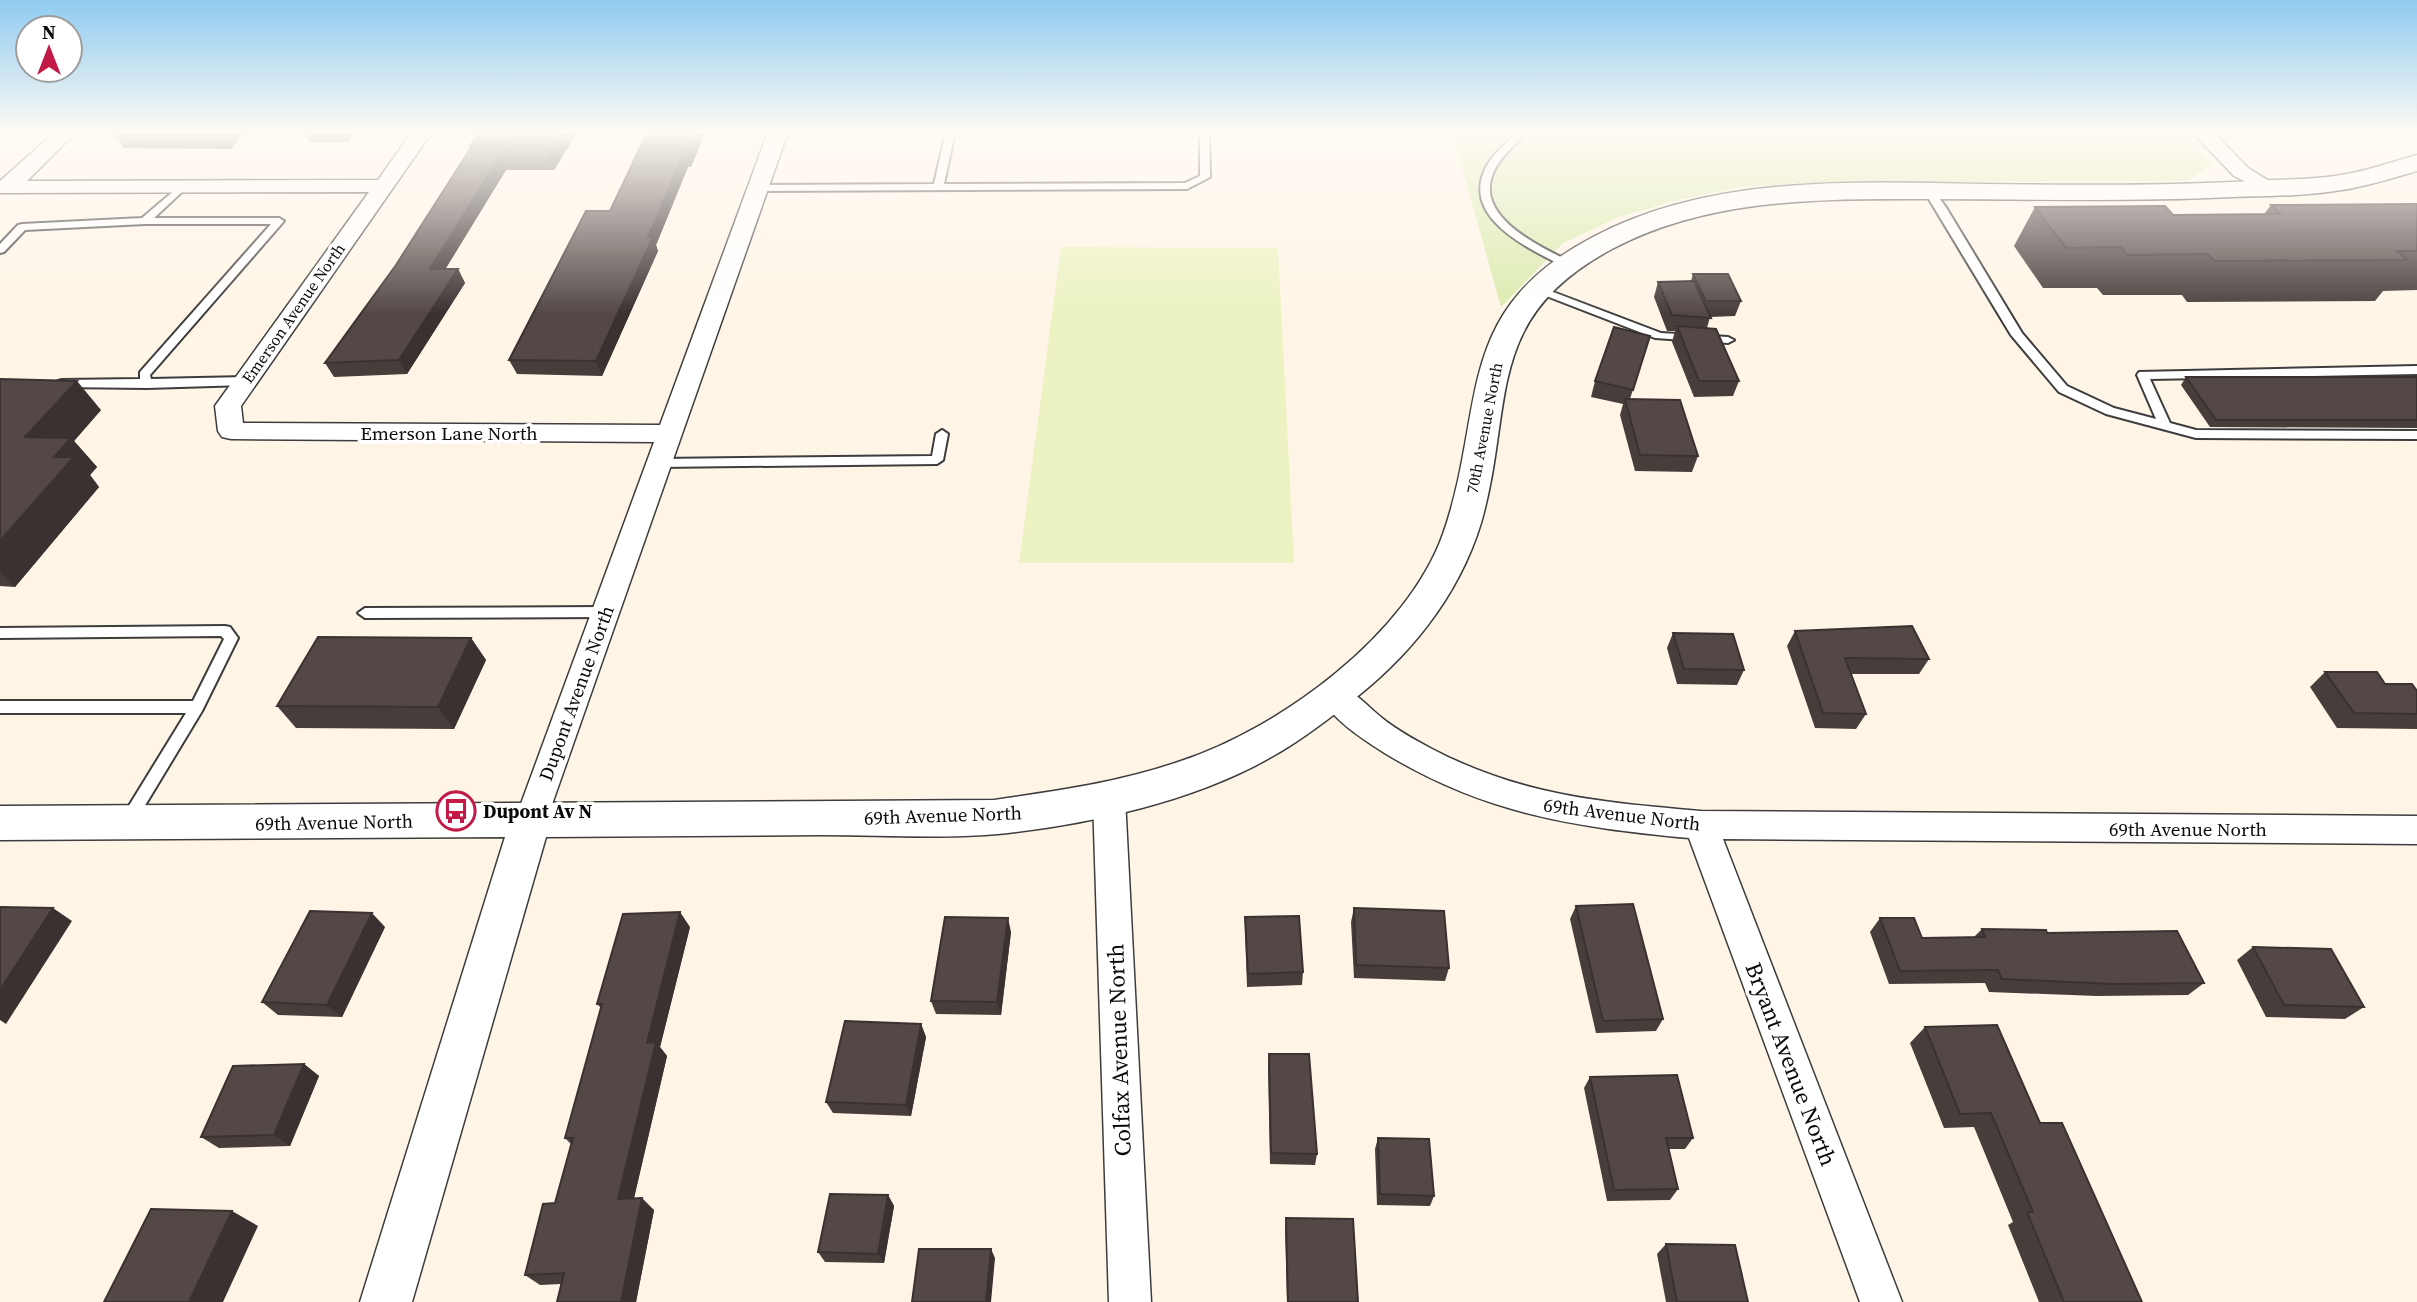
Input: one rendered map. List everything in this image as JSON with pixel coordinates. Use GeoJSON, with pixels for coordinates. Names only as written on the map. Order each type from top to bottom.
{"type":"FeatureCollection","features":[{"type":"Feature","properties":{"kind":"street","name":"Emerson Avenue North"},"geometry":{"type":"LineString","coordinates":[[231,431],[228,406],[378,193]]}},
{"type":"Feature","properties":{"kind":"street","name":"Dupont Avenue North"},"geometry":{"type":"LineString","coordinates":[[386,1302],[516,860],[755,193]]}},
{"type":"Feature","properties":{"kind":"street","name":"70th Avenue North"},"geometry":{"type":"LineString","coordinates":[[1335,696],[1393,644],[1437,585],[1458,540],[1471,497],[1496,360],[1509,330],[1540,289],[1602,242],[1642,224],[1688,209],[1742,198],[1803,193]]}},
{"type":"Feature","properties":{"kind":"street","name":"Emerson Lane North"},"geometry":{"type":"LineString","coordinates":[[231,431],[668,434]]}},
{"type":"Feature","properties":{"kind":"street","name":"69th Avenue North"},"geometry":{"type":"LineString","coordinates":[[0,823],[993,817],[1068,807],[1174,779],[1254,748],[1335,696],[1378,733],[1424,759],[1479,785],[1549,807],[1701,825],[2417,830]]}},
{"type":"Feature","properties":{"kind":"street","name":"Colfax Avenue North"},"geometry":{"type":"LineString","coordinates":[[1109,798],[1130,1302]]}},
{"type":"Feature","properties":{"kind":"street","name":"Bryant Avenue North"},"geometry":{"type":"LineString","coordinates":[[1701,825],[1881,1302]]}},
{"type":"Feature","properties":{"kind":"lane"},"geometry":{"type":"LineString","coordinates":[[145,221],[176,193]]}},
{"type":"Feature","properties":{"kind":"lane"},"geometry":{"type":"LineString","coordinates":[[1485,193],[1489,207],[1513,234],[1569,265]]}},
{"type":"Feature","properties":{"kind":"lane"},"geometry":{"type":"LineString","coordinates":[[1929,193],[1942,209],[2017,335],[2063,389],[2110,411],[2196,434],[2417,435]]}},
{"type":"Feature","properties":{"kind":"lane"},"geometry":{"type":"LineString","coordinates":[[0,250],[22,227],[145,221],[279,221],[144,375],[147,384]]}},
{"type":"Feature","properties":{"kind":"lane"},"geometry":{"type":"LineString","coordinates":[[1540,289],[1659,337],[1728,340]]}},
{"type":"Feature","properties":{"kind":"lane"},"geometry":{"type":"LineString","coordinates":[[2165,426],[2143,375],[2417,370]]}},
{"type":"Feature","properties":{"kind":"lane"},"geometry":{"type":"LineString","coordinates":[[54,384],[246,381]]}},
{"type":"Feature","properties":{"kind":"lane"},"geometry":{"type":"LineString","coordinates":[[658,463],[937,460],[943,434]]}},
{"type":"Feature","properties":{"kind":"lane"},"geometry":{"type":"LineString","coordinates":[[365,613],[605,612]]}},
{"type":"Feature","properties":{"kind":"lane"},"geometry":{"type":"LineString","coordinates":[[0,634],[225,631],[231,638],[197,707],[126,824]]}},
{"type":"Feature","properties":{"kind":"lane"},"geometry":{"type":"LineString","coordinates":[[0,707],[197,707]]}},
{"type":"Feature","properties":{"kind":"green space"},"geometry":{"type":"Polygon","coordinates":[[[1469,193],[1713,193],[1619,217],[1563,243],[1501,307],[1469,193]]]}},
{"type":"Feature","properties":{"kind":"green space"},"geometry":{"type":"Polygon","coordinates":[[[1061,247],[1278,248],[1294,563],[1019,563],[1061,247]]]}},
{"type":"Feature","properties":{"kind":"building"},"geometry":{"type":"Polygon","coordinates":[[[442,193],[477,193],[430,269],[458,269],[399,360],[325,363],[396,265],[442,193]]]}},
{"type":"Feature","properties":{"kind":"building"},"geometry":{"type":"Polygon","coordinates":[[[619,193],[667,193],[648,237],[653,237],[596,361],[509,360],[586,211],[610,211],[619,193]]]}},
{"type":"Feature","properties":{"kind":"building"},"geometry":{"type":"Polygon","coordinates":[[[2417,204],[2417,251],[2397,251],[2407,260],[2214,261],[2208,254],[2127,255],[2121,247],[2066,248],[2035,207],[2165,206],[2173,215],[2280,214],[2271,205],[2417,204]]]}},
{"type":"Feature","properties":{"kind":"building"},"geometry":{"type":"Polygon","coordinates":[[[1693,274],[1728,274],[1741,301],[1706,301],[1693,274]]]}},
{"type":"Feature","properties":{"kind":"building"},"geometry":{"type":"Polygon","coordinates":[[[1694,281],[1711,318],[1672,315],[1658,282],[1694,281]]]}},
{"type":"Feature","properties":{"kind":"building"},"geometry":{"type":"Polygon","coordinates":[[[1677,326],[1716,329],[1739,381],[1699,381],[1677,326]]]}},
{"type":"Feature","properties":{"kind":"building"},"geometry":{"type":"Polygon","coordinates":[[[1614,327],[1650,336],[1633,390],[1595,381],[1614,327]]]}},
{"type":"Feature","properties":{"kind":"building"},"geometry":{"type":"Polygon","coordinates":[[[2186,377],[2417,377],[2417,420],[2216,420],[2186,377]]]}},
{"type":"Feature","properties":{"kind":"building"},"geometry":{"type":"Polygon","coordinates":[[[0,379],[77,381],[25,437],[71,438],[54,457],[74,457],[0,541],[0,379]]]}},
{"type":"Feature","properties":{"kind":"building"},"geometry":{"type":"Polygon","coordinates":[[[1625,399],[1680,400],[1698,456],[1640,455],[1625,399]]]}},
{"type":"Feature","properties":{"kind":"building"},"geometry":{"type":"Polygon","coordinates":[[[1912,626],[1929,659],[1845,658],[1866,714],[1823,713],[1795,631],[1912,626]]]}},
{"type":"Feature","properties":{"kind":"building"},"geometry":{"type":"Polygon","coordinates":[[[1673,633],[1733,634],[1744,670],[1684,669],[1673,633]]]}},
{"type":"Feature","properties":{"kind":"building"},"geometry":{"type":"Polygon","coordinates":[[[318,637],[471,638],[438,707],[277,706],[318,637]]]}},
{"type":"Feature","properties":{"kind":"building"},"geometry":{"type":"Polygon","coordinates":[[[2325,672],[2377,672],[2385,684],[2412,684],[2417,691],[2417,714],[2354,713],[2325,672]]]}},
{"type":"Feature","properties":{"kind":"building"},"geometry":{"type":"Polygon","coordinates":[[[1633,904],[1663,1019],[1603,1021],[1576,906],[1633,904]]]}},
{"type":"Feature","properties":{"kind":"building"},"geometry":{"type":"Polygon","coordinates":[[[0,907],[53,908],[0,990],[0,907]]]}},
{"type":"Feature","properties":{"kind":"building"},"geometry":{"type":"Polygon","coordinates":[[[1354,908],[1444,911],[1449,968],[1356,965],[1354,908]]]}},
{"type":"Feature","properties":{"kind":"building"},"geometry":{"type":"Polygon","coordinates":[[[310,911],[372,913],[327,1005],[262,1002],[310,911]]]}},
{"type":"Feature","properties":{"kind":"building"},"geometry":{"type":"Polygon","coordinates":[[[680,912],[647,1043],[656,1042],[618,1199],[642,1198],[621,1302],[557,1302],[564,1273],[525,1275],[543,1204],[555,1203],[573,1138],[565,1138],[602,1004],[597,1004],[623,914],[680,912]]]}},
{"type":"Feature","properties":{"kind":"building"},"geometry":{"type":"Polygon","coordinates":[[[1299,916],[1303,972],[1248,974],[1245,917],[1299,916]]]}},
{"type":"Feature","properties":{"kind":"building"},"geometry":{"type":"Polygon","coordinates":[[[945,917],[1008,918],[997,1002],[931,1001],[945,917]]]}},
{"type":"Feature","properties":{"kind":"building"},"geometry":{"type":"Polygon","coordinates":[[[1880,918],[1914,918],[1922,938],[1985,937],[1982,929],[2046,930],[2047,933],[2177,931],[2204,983],[2112,984],[2002,979],[1998,970],[1900,971],[1880,918]]]}},
{"type":"Feature","properties":{"kind":"building"},"geometry":{"type":"Polygon","coordinates":[[[2253,947],[2331,949],[2364,1007],[2284,1005],[2253,947]]]}},
{"type":"Feature","properties":{"kind":"building"},"geometry":{"type":"Polygon","coordinates":[[[845,1021],[921,1024],[906,1105],[826,1102],[845,1021]]]}},
{"type":"Feature","properties":{"kind":"building"},"geometry":{"type":"Polygon","coordinates":[[[1997,1025],[2040,1123],[2062,1123],[2142,1302],[2064,1302],[2027,1212],[2033,1212],[1991,1113],[1960,1114],[1925,1027],[1997,1025]]]}},
{"type":"Feature","properties":{"kind":"building"},"geometry":{"type":"Polygon","coordinates":[[[1269,1054],[1309,1054],[1317,1154],[1271,1153],[1269,1054]]]}},
{"type":"Feature","properties":{"kind":"building"},"geometry":{"type":"Polygon","coordinates":[[[304,1064],[274,1135],[201,1137],[233,1066],[304,1064]]]}},
{"type":"Feature","properties":{"kind":"building"},"geometry":{"type":"Polygon","coordinates":[[[1677,1075],[1693,1138],[1666,1138],[1678,1189],[1614,1190],[1590,1077],[1677,1075]]]}},
{"type":"Feature","properties":{"kind":"building"},"geometry":{"type":"Polygon","coordinates":[[[1378,1138],[1429,1139],[1434,1196],[1380,1194],[1378,1138]]]}},
{"type":"Feature","properties":{"kind":"building"},"geometry":{"type":"Polygon","coordinates":[[[830,1194],[888,1195],[878,1254],[818,1252],[830,1194]]]}},
{"type":"Feature","properties":{"kind":"building"},"geometry":{"type":"Polygon","coordinates":[[[151,1209],[232,1211],[189,1302],[104,1302],[151,1209]]]}},
{"type":"Feature","properties":{"kind":"building"},"geometry":{"type":"Polygon","coordinates":[[[1286,1218],[1353,1219],[1358,1302],[1288,1302],[1286,1218]]]}},
{"type":"Feature","properties":{"kind":"building"},"geometry":{"type":"Polygon","coordinates":[[[1666,1244],[1735,1245],[1748,1302],[1677,1302],[1666,1244]]]}},
{"type":"Feature","properties":{"kind":"building"},"geometry":{"type":"Polygon","coordinates":[[[919,1249],[991,1249],[986,1302],[912,1302],[919,1249]]]}},
{"type":"Feature","properties":{"kind":"place","name":"Dupont Av N"},"geometry":{"type":"Point","coordinates":[456,811]}}]}
